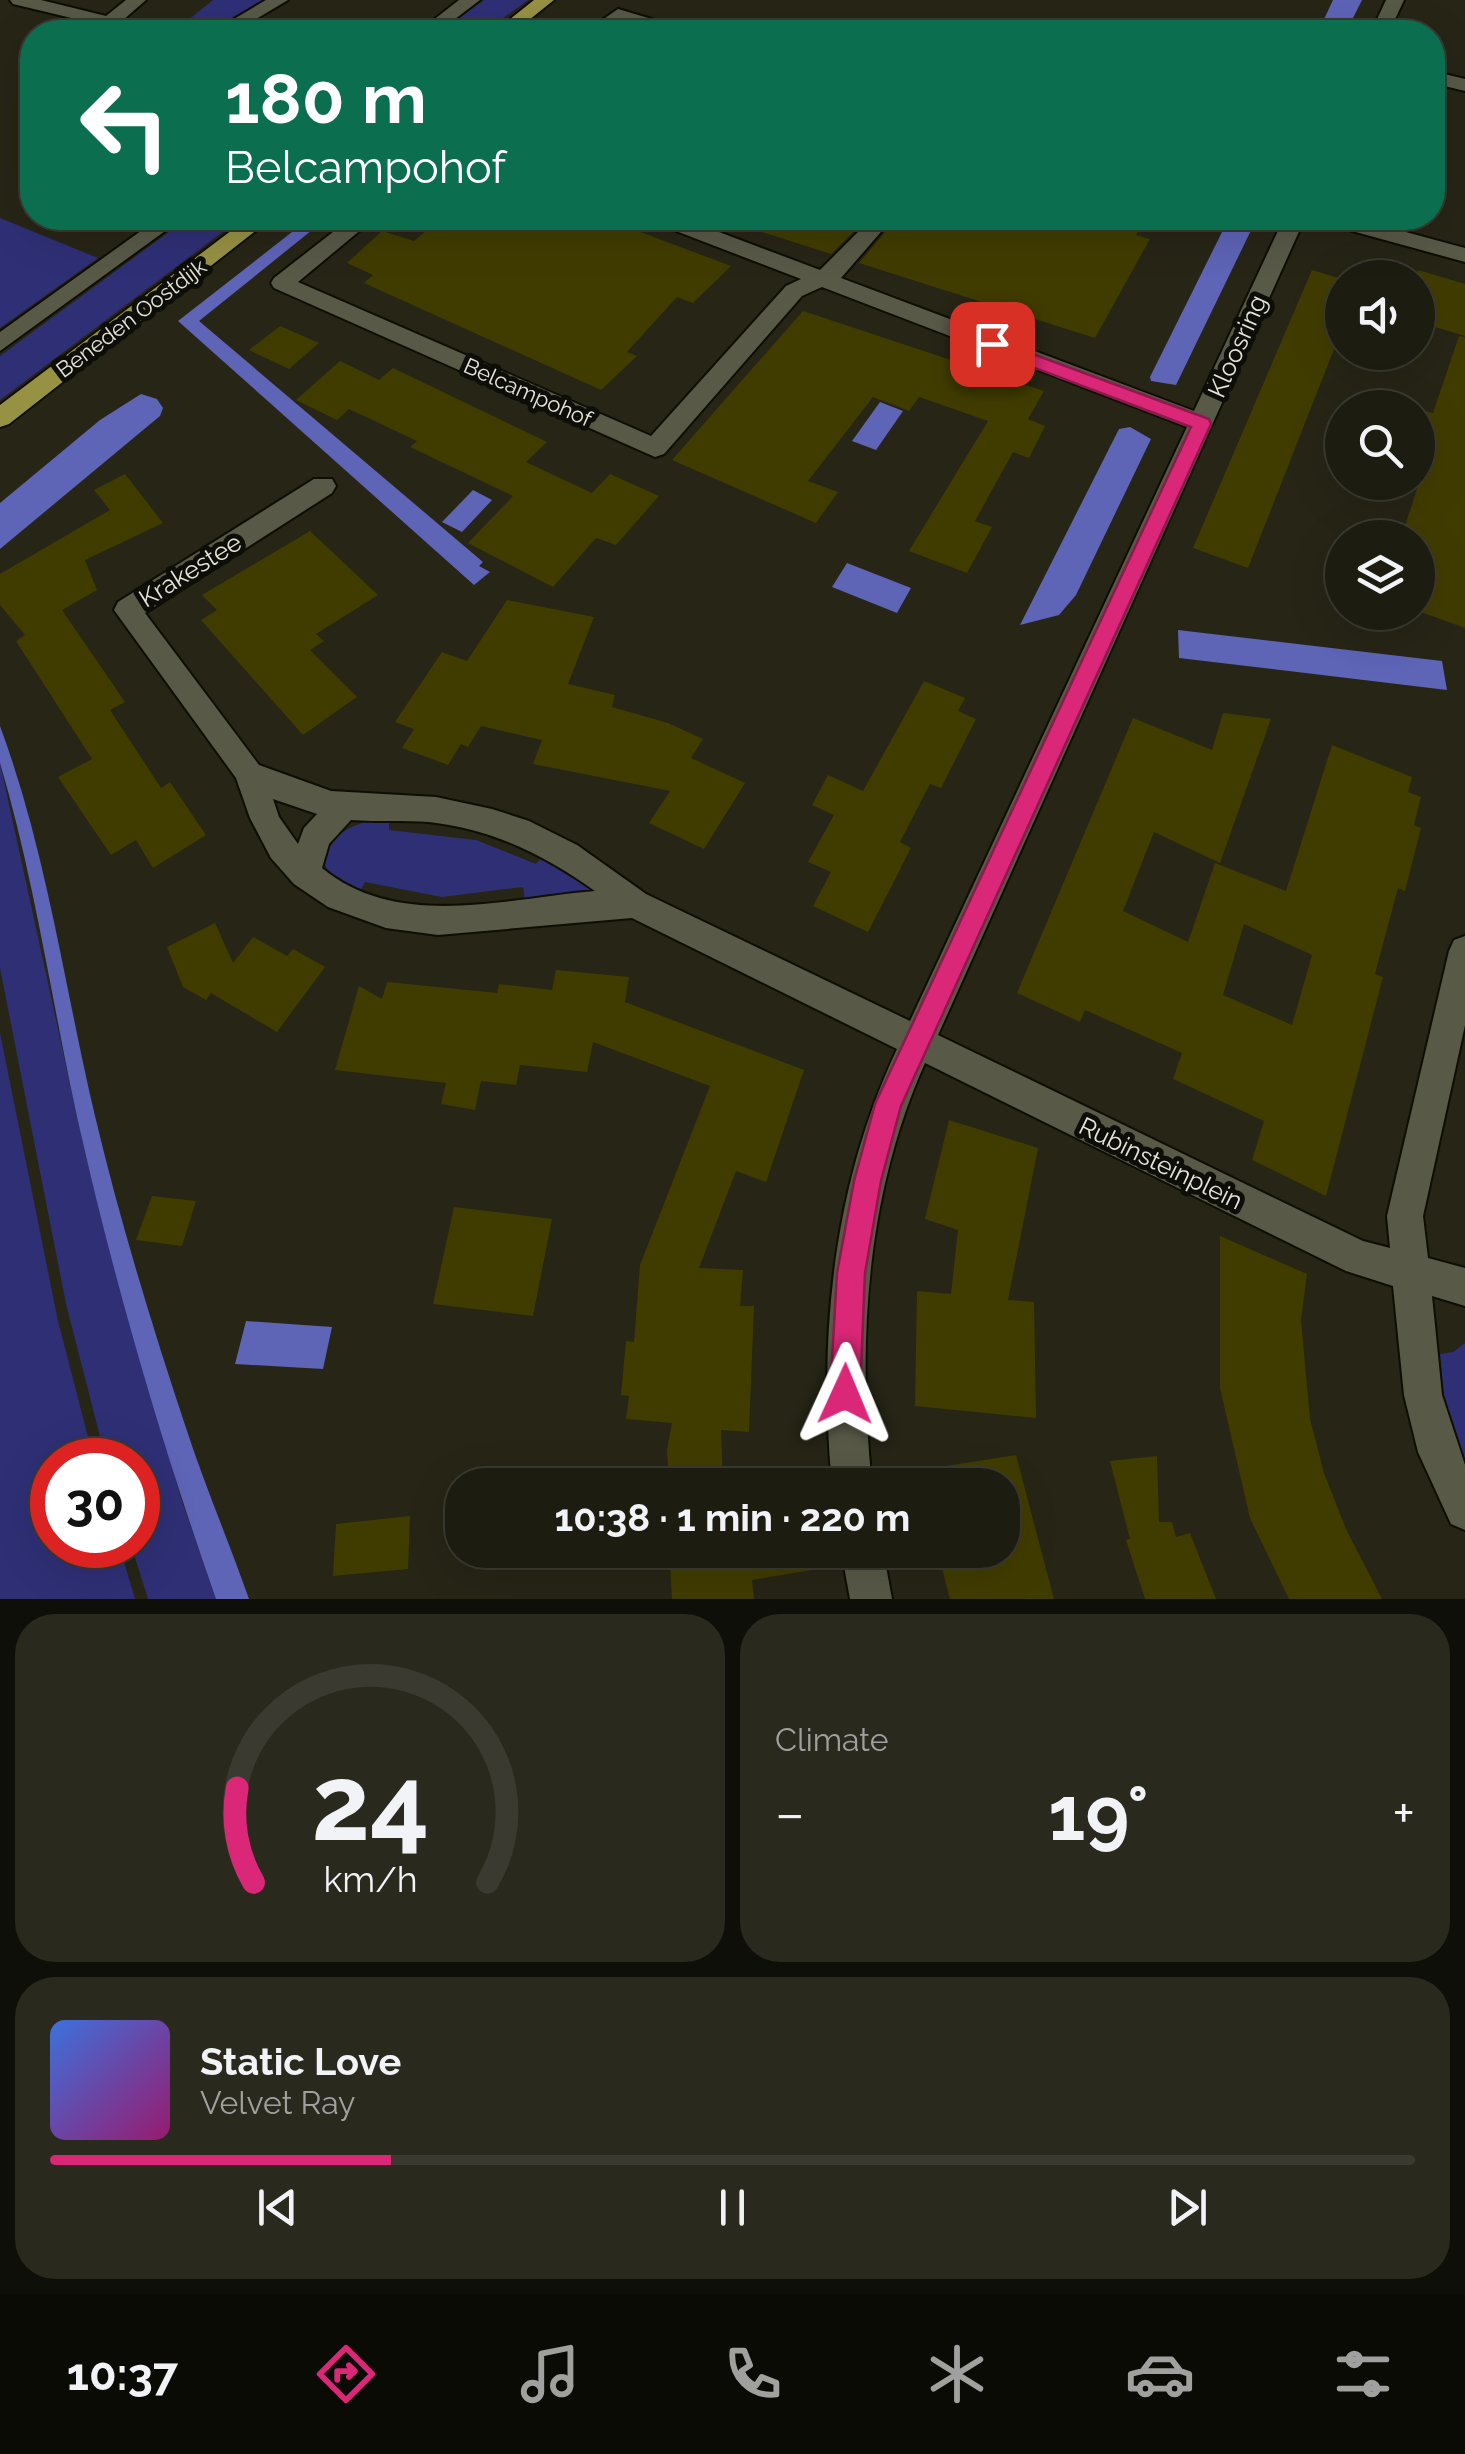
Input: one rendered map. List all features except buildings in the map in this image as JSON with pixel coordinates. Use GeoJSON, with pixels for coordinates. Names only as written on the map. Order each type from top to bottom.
{"type":"FeatureCollection","features":[{"type":"Feature","properties":{"kind":"main road"},"geometry":{"type":"LineString","coordinates":[[518,20],[545,0]]}},
{"type":"Feature","properties":{"kind":"main road","name":"Beneden Oostdijk"},"geometry":{"type":"LineString","coordinates":[[0,418],[246,230]]}},
{"type":"Feature","properties":{"kind":"street"},"geometry":{"type":"LineString","coordinates":[[20,0],[101,20]]}},
{"type":"Feature","properties":{"kind":"street"},"geometry":{"type":"LineString","coordinates":[[112,20],[137,0]]}},
{"type":"Feature","properties":{"kind":"street"},"geometry":{"type":"LineString","coordinates":[[243,20],[279,0]]}},
{"type":"Feature","properties":{"kind":"street"},"geometry":{"type":"LineString","coordinates":[[272,20],[302,0]]}},
{"type":"Feature","properties":{"kind":"street"},"geometry":{"type":"LineString","coordinates":[[443,20],[472,0]]}},
{"type":"Feature","properties":{"kind":"street"},"geometry":{"type":"LineString","coordinates":[[610,20],[618,14],[637,20]]}},
{"type":"Feature","properties":{"kind":"street"},"geometry":{"type":"LineString","coordinates":[[0,343],[155,230]]}},
{"type":"Feature","properties":{"kind":"street","name":"Belcampohof"},"geometry":{"type":"LineString","coordinates":[[349,230],[282,283],[655,448],[794,292],[837,269],[872,230]]}},
{"type":"Feature","properties":{"kind":"street"},"geometry":{"type":"LineString","coordinates":[[693,230],[1202,424]]}},
{"type":"Feature","properties":{"kind":"street","name":"Kloosring"},"geometry":{"type":"LineString","coordinates":[[851,1468],[845,1387],[851,1273],[877,1141],[915,1043],[1289,230]]}},
{"type":"Feature","properties":{"kind":"street"},"geometry":{"type":"LineString","coordinates":[[1373,230],[1465,256]]}},
{"type":"Feature","properties":{"kind":"street","name":"Krakestee"},"geometry":{"type":"LineString","coordinates":[[323,486],[128,610],[249,774],[268,824],[285,854],[305,874],[355,906],[420,919],[473,919],[580,904],[635,904]]}},
{"type":"Feature","properties":{"kind":"street","name":"Krakestee"},"geometry":{"type":"LineString","coordinates":[[249,774],[310,800],[344,806],[435,810],[501,822],[580,860],[635,904],[915,1043]]}},
{"type":"Feature","properties":{"kind":"street"},"geometry":{"type":"LineString","coordinates":[[305,874],[315,838],[344,806]]}},
{"type":"Feature","properties":{"kind":"street"},"geometry":{"type":"LineString","coordinates":[[1464,961],[1407,1207],[1406,1239],[1423,1395],[1448,1479],[1465,1510]]}},
{"type":"Feature","properties":{"kind":"street","name":"Rubinsteinplein"},"geometry":{"type":"LineString","coordinates":[[915,1043],[1340,1249],[1411,1274],[1465,1287]]}},
{"type":"Feature","properties":{"kind":"street"},"geometry":{"type":"LineString","coordinates":[[865,1568],[871,1599]]}},
{"type":"Feature","properties":{"kind":"shaded area"},"geometry":{"type":"Polygon","coordinates":[[[213,0],[272,0],[233,20],[188,20],[213,0]]]}},
{"type":"Feature","properties":{"kind":"shaded area"},"geometry":{"type":"Polygon","coordinates":[[[484,0],[528,0],[500,20],[456,20],[484,0]]]}},
{"type":"Feature","properties":{"kind":"shaded area"},"geometry":{"type":"Polygon","coordinates":[[[0,218],[20,226],[20,230],[29,230],[98,258],[0,328],[0,218]]]}},
{"type":"Feature","properties":{"kind":"shaded area"},"geometry":{"type":"Polygon","coordinates":[[[172,230],[225,230],[0,400],[0,356],[172,230]]]}},
{"type":"Feature","properties":{"kind":"shaded area"},"geometry":{"type":"Polygon","coordinates":[[[0,763],[86,1157],[180,1495],[216,1599],[148,1599],[138,1568],[160,1568],[160,1438],[100,1438],[66,1304],[0,968],[0,763]]]}},
{"type":"Feature","properties":{"kind":"shaded area"},"geometry":{"type":"Polygon","coordinates":[[[389,818],[389,830],[476,840],[536,864],[544,854],[595,890],[525,900],[523,887],[442,897],[365,882],[359,893],[329,874],[324,862],[340,834],[357,825],[389,818]]]}},
{"type":"Feature","properties":{"kind":"shaded area"},"geometry":{"type":"Polygon","coordinates":[[[0,1033],[58,1321],[88,1438],[30,1438],[30,1568],[126,1568],[135,1599],[0,1599],[0,1033]]]}},
{"type":"Feature","properties":{"kind":"shaded area"},"geometry":{"type":"Polygon","coordinates":[[[1465,1343],[1465,1468],[1444,1402],[1440,1354],[1453,1352],[1465,1343]]]}},
{"type":"Feature","properties":{"kind":"water"},"geometry":{"type":"Polygon","coordinates":[[[1333,0],[1362,0],[1352,20],[1324,20],[1333,0]]]}},
{"type":"Feature","properties":{"kind":"water"},"geometry":{"type":"Polygon","coordinates":[[[295,230],[312,230],[199,321],[483,562],[479,566],[490,572],[474,585],[178,321],[295,230]]]}},
{"type":"Feature","properties":{"kind":"water"},"geometry":{"type":"Polygon","coordinates":[[[1223,230],[1251,230],[1176,385],[1151,381],[1223,230]]]}},
{"type":"Feature","properties":{"kind":"water"},"geometry":{"type":"Polygon","coordinates":[[[141,394],[157,399],[163,408],[160,416],[0,549],[0,503],[100,420],[141,394]]]}},
{"type":"Feature","properties":{"kind":"water"},"geometry":{"type":"Polygon","coordinates":[[[880,402],[903,411],[876,450],[852,441],[880,402]]]}},
{"type":"Feature","properties":{"kind":"water"},"geometry":{"type":"Polygon","coordinates":[[[1130,427],[1151,439],[1076,595],[1059,615],[1020,625],[1119,429],[1130,427]]]}},
{"type":"Feature","properties":{"kind":"water"},"geometry":{"type":"Polygon","coordinates":[[[473,490],[492,500],[462,532],[442,522],[473,490]]]}},
{"type":"Feature","properties":{"kind":"water"},"geometry":{"type":"Polygon","coordinates":[[[847,563],[911,588],[897,613],[832,587],[847,563]]]}},
{"type":"Feature","properties":{"kind":"water"},"geometry":{"type":"Polygon","coordinates":[[[1178,630],[1442,661],[1447,690],[1179,658],[1178,630]]]}},
{"type":"Feature","properties":{"kind":"water"},"geometry":{"type":"Polygon","coordinates":[[[0,726],[43,871],[95,1116],[126,1234],[186,1428],[249,1599],[216,1599],[129,1323],[86,1156],[25,860],[0,763],[0,726]]]}},
{"type":"Feature","properties":{"kind":"water"},"geometry":{"type":"Polygon","coordinates":[[[246,1321],[332,1327],[323,1369],[235,1364],[246,1321]]]}},
{"type":"Feature","properties":{"kind":"route"},"geometry":{"type":"LineString","coordinates":[[845,1394],[851,1273],[867,1181],[888,1104],[1202,424],[992,344]]}}]}
